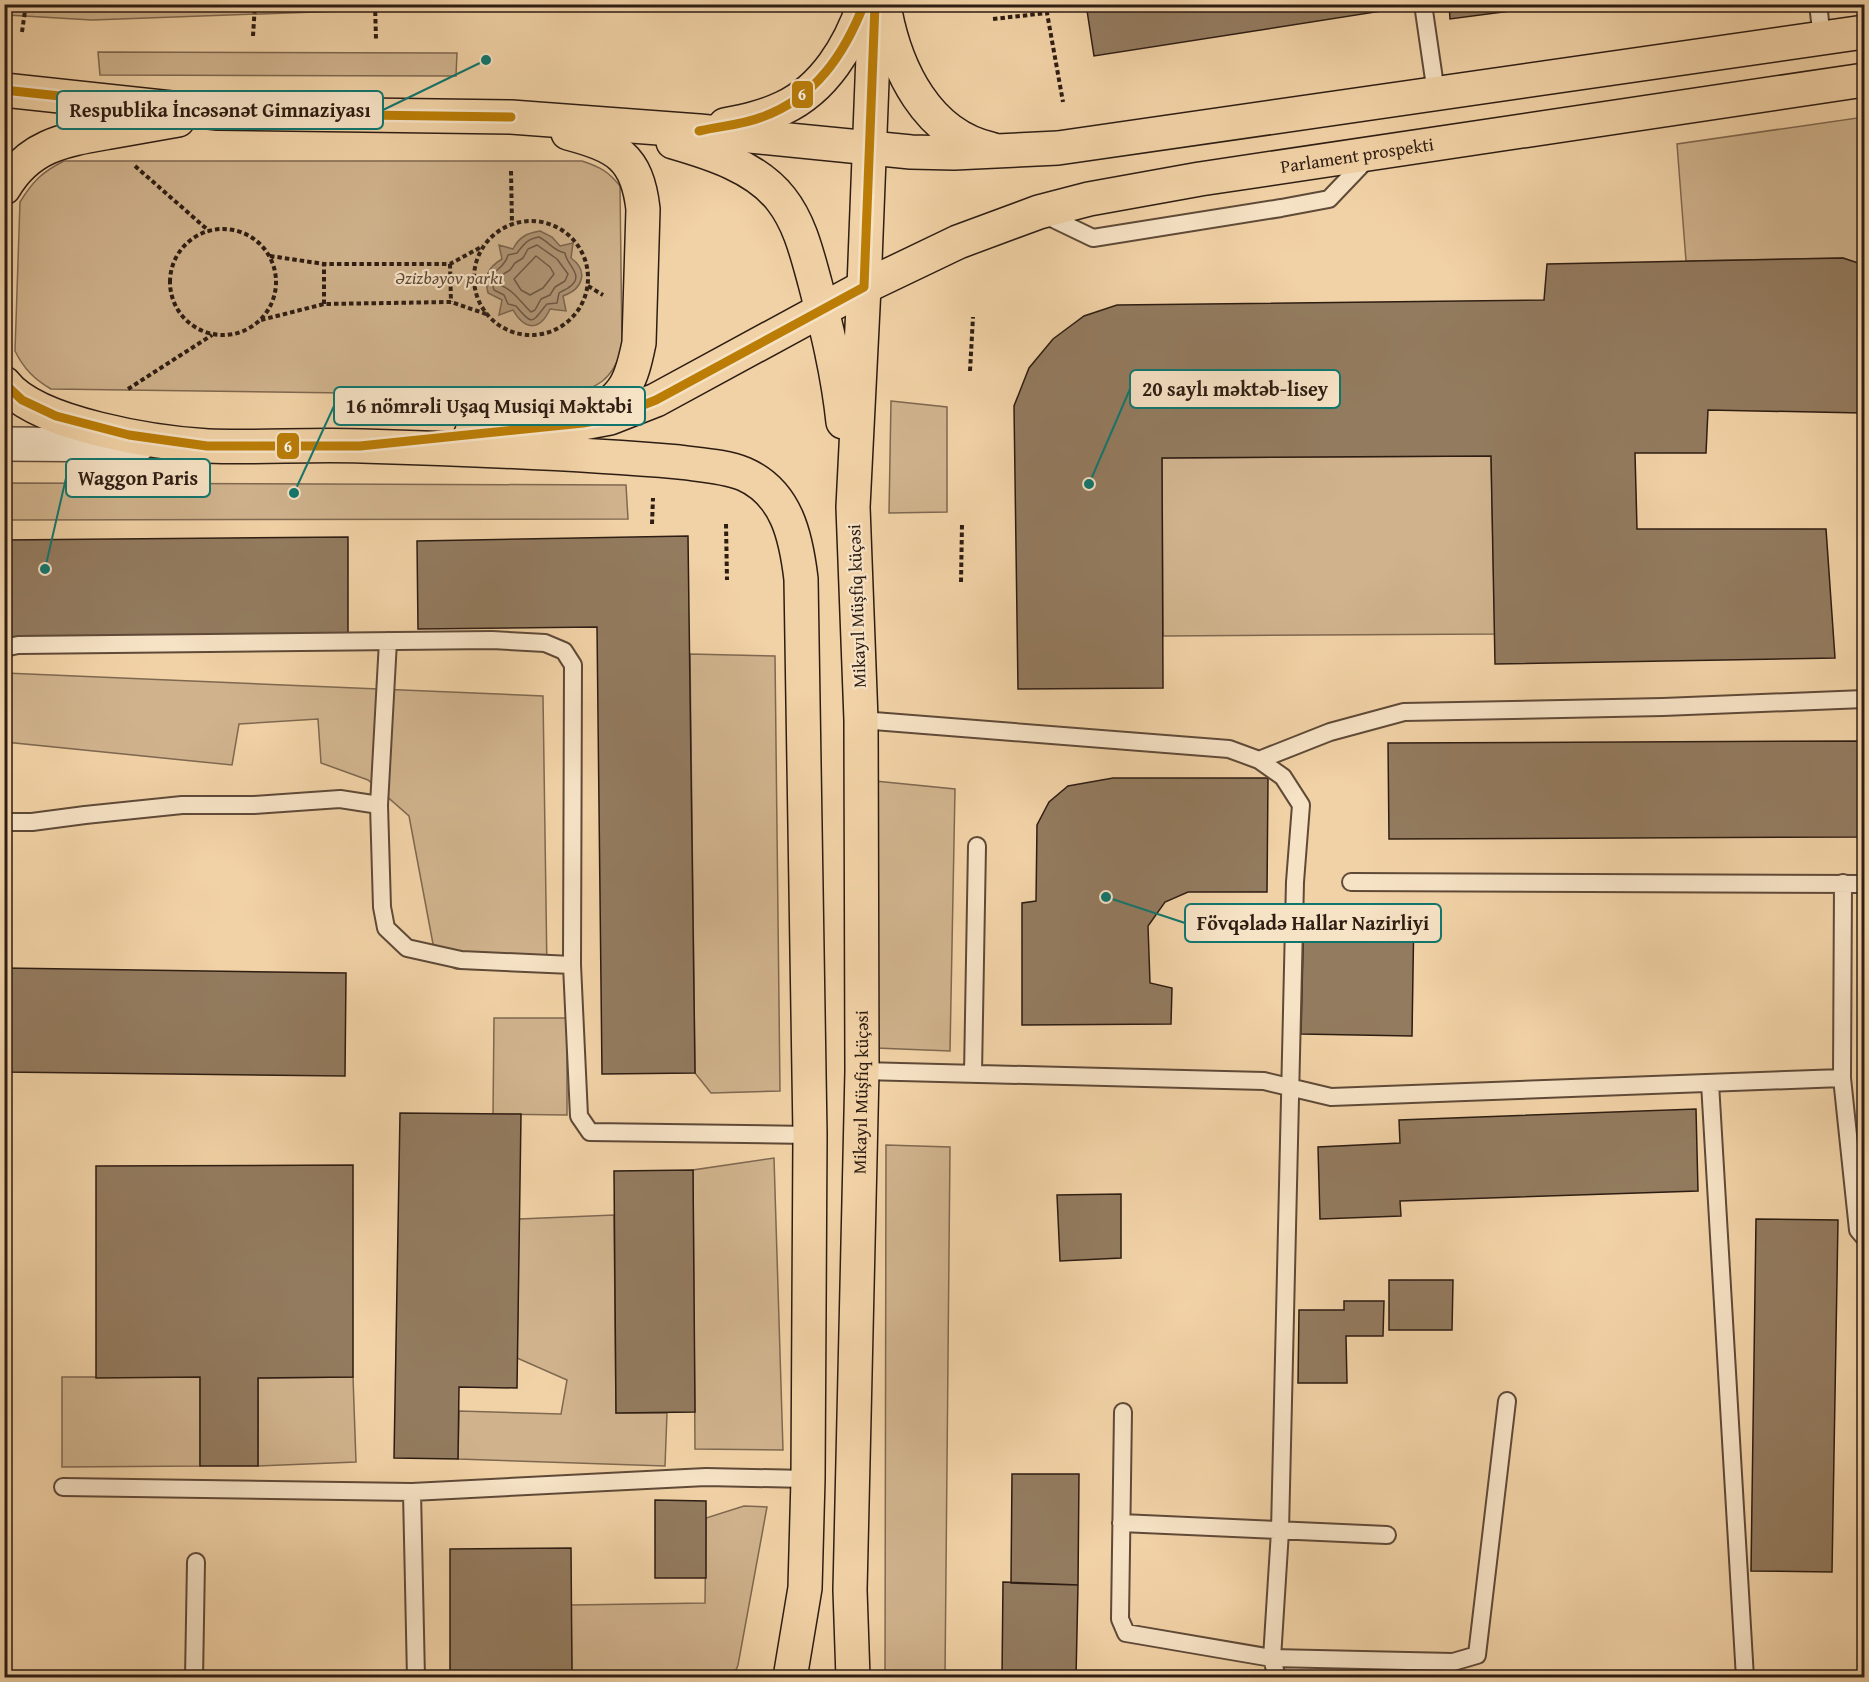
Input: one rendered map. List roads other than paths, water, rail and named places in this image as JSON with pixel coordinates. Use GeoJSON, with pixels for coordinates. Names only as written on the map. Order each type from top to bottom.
{"type":"FeatureCollection","features":[{"type":"Feature","properties":{"kind":"main road"},"geometry":{"type":"LineString","coordinates":[[699,131],[760,118],[784,108],[808,92],[835,64],[856,27],[864,4]]}},
{"type":"Feature","properties":{"kind":"main road"},"geometry":{"type":"LineString","coordinates":[[853,507],[875,4]]}},
{"type":"Feature","properties":{"kind":"main road"},"geometry":{"type":"LineString","coordinates":[[883,4],[893,47],[906,76],[936,119],[972,143],[1005,152]]}},
{"type":"Feature","properties":{"kind":"main road"},"geometry":{"type":"LineString","coordinates":[[4,90],[218,113],[511,117],[944,153],[1005,152],[1058,148],[1864,32]]}},
{"type":"Feature","properties":{"kind":"main road","name":"Parlament prospekti"},"geometry":{"type":"LineString","coordinates":[[360,446],[583,423],[610,418],[656,400],[864,287],[958,242],[1039,212],[1089,199],[1178,183],[1864,80]]}},
{"type":"Feature","properties":{"kind":"main road"},"geometry":{"type":"LineString","coordinates":[[5,189],[15,171],[28,158],[57,143],[218,113]]}},
{"type":"Feature","properties":{"kind":"main road"},"geometry":{"type":"LineString","coordinates":[[511,117],[601,143],[620,154],[634,171],[640,188],[643,209],[639,343],[631,377],[621,393],[609,405],[583,423]]}},
{"type":"Feature","properties":{"kind":"main road"},"geometry":{"type":"LineString","coordinates":[[598,123],[704,151],[735,164],[762,180],[780,198],[794,219],[806,251],[833,355],[853,507]]}},
{"type":"Feature","properties":{"kind":"main road"},"geometry":{"type":"LineString","coordinates":[[4,366],[21,390],[42,411]]}},
{"type":"Feature","properties":{"kind":"main road"},"geometry":{"type":"LineString","coordinates":[[4,383],[22,400],[42,411],[90,427],[129,435],[207,446],[360,446],[654,459],[720,467],[743,474],[762,484],[778,501],[789,520],[796,544],[799,567],[802,628],[810,1135],[805,1588],[790,1677]]}},
{"type":"Feature","properties":{"kind":"main road","name":"Mikayıl Müşfiq küçəsi"},"geometry":{"type":"LineString","coordinates":[[853,507],[861,720],[862,1071],[851,1579],[853,1677]]}},
{"type":"Feature","properties":{"kind":"street"},"geometry":{"type":"LineString","coordinates":[[4,444],[207,446]]}},
{"type":"Feature","properties":{"kind":"lane"},"geometry":{"type":"LineString","coordinates":[[1423,4],[1436,93]]}},
{"type":"Feature","properties":{"kind":"lane"},"geometry":{"type":"LineString","coordinates":[[1818,4],[1822,38]]}},
{"type":"Feature","properties":{"kind":"lane"},"geometry":{"type":"LineString","coordinates":[[4,648],[18,645],[492,640],[545,643],[564,651],[573,665],[572,965],[579,1116],[590,1132],[810,1135]]}},
{"type":"Feature","properties":{"kind":"lane"},"geometry":{"type":"LineString","coordinates":[[388,641],[379,805],[382,908],[386,928],[407,948],[461,960],[572,965]]}},
{"type":"Feature","properties":{"kind":"lane"},"geometry":{"type":"LineString","coordinates":[[1259,760],[1330,732],[1404,712],[1663,707],[1864,699]]}},
{"type":"Feature","properties":{"kind":"lane"},"geometry":{"type":"LineString","coordinates":[[861,720],[1229,749],[1259,760],[1283,777],[1301,805],[1295,882],[1280,1531],[1272,1658],[1277,1677]]}},
{"type":"Feature","properties":{"kind":"lane"},"geometry":{"type":"LineString","coordinates":[[4,822],[32,822],[182,806],[254,805],[340,799],[379,805]]}},
{"type":"Feature","properties":{"kind":"lane"},"geometry":{"type":"LineString","coordinates":[[973,1074],[977,846]]}},
{"type":"Feature","properties":{"kind":"lane"},"geometry":{"type":"LineString","coordinates":[[1351,882],[1864,884]]}},
{"type":"Feature","properties":{"kind":"lane"},"geometry":{"type":"LineString","coordinates":[[1843,883],[1842,1078],[1858,1230],[1864,1237]]}},
{"type":"Feature","properties":{"kind":"lane"},"geometry":{"type":"LineString","coordinates":[[862,1071],[1264,1081],[1331,1097],[1842,1078]]}},
{"type":"Feature","properties":{"kind":"lane"},"geometry":{"type":"LineString","coordinates":[[1710,1083],[1745,1677]]}},
{"type":"Feature","properties":{"kind":"lane"},"geometry":{"type":"LineString","coordinates":[[1122,1412],[1120,1619],[1126,1633],[1272,1658],[1452,1662],[1477,1655],[1507,1401]]}},
{"type":"Feature","properties":{"kind":"lane"},"geometry":{"type":"LineString","coordinates":[[63,1487],[412,1492],[706,1477],[808,1479]]}},
{"type":"Feature","properties":{"kind":"lane"},"geometry":{"type":"LineString","coordinates":[[412,1492],[416,1677]]}},
{"type":"Feature","properties":{"kind":"lane"},"geometry":{"type":"LineString","coordinates":[[1122,1523],[1387,1535]]}},
{"type":"Feature","properties":{"kind":"lane"},"geometry":{"type":"LineString","coordinates":[[194,1677],[196,1562]]}},
{"type":"Feature","properties":{"kind":"water"},"geometry":{"type":"Polygon","coordinates":[[[540,231],[552,237],[560,246],[573,243],[571,258],[577,263],[582,274],[575,289],[563,296],[566,311],[550,309],[542,321],[532,326],[522,322],[513,310],[499,315],[502,300],[488,293],[486,282],[490,269],[502,259],[499,245],[513,249],[524,236],[540,231]]]}},
{"type":"Feature","properties":{"kind":"place","name":"Respublika İncəsənət Gimnaziyası"},"geometry":{"type":"Point","coordinates":[486,60]}},
{"type":"Feature","properties":{"kind":"place","name":"20 saylı məktəb-lisey"},"geometry":{"type":"Point","coordinates":[1089,484]}},
{"type":"Feature","properties":{"kind":"place","name":"16 nömrəli Uşaq Musiqi Məktəbi"},"geometry":{"type":"Point","coordinates":[294,493]}},
{"type":"Feature","properties":{"kind":"place","name":"Waggon Paris"},"geometry":{"type":"Point","coordinates":[45,569]}},
{"type":"Feature","properties":{"kind":"place","name":"Fövqəladə Hallar Nazirliyi"},"geometry":{"type":"Point","coordinates":[1106,897]}},
{"type":"Feature","properties":{"kind":"park label","name":"Əzizbəyov parkı"},"geometry":{"type":"Point","coordinates":[449,278]}}]}
